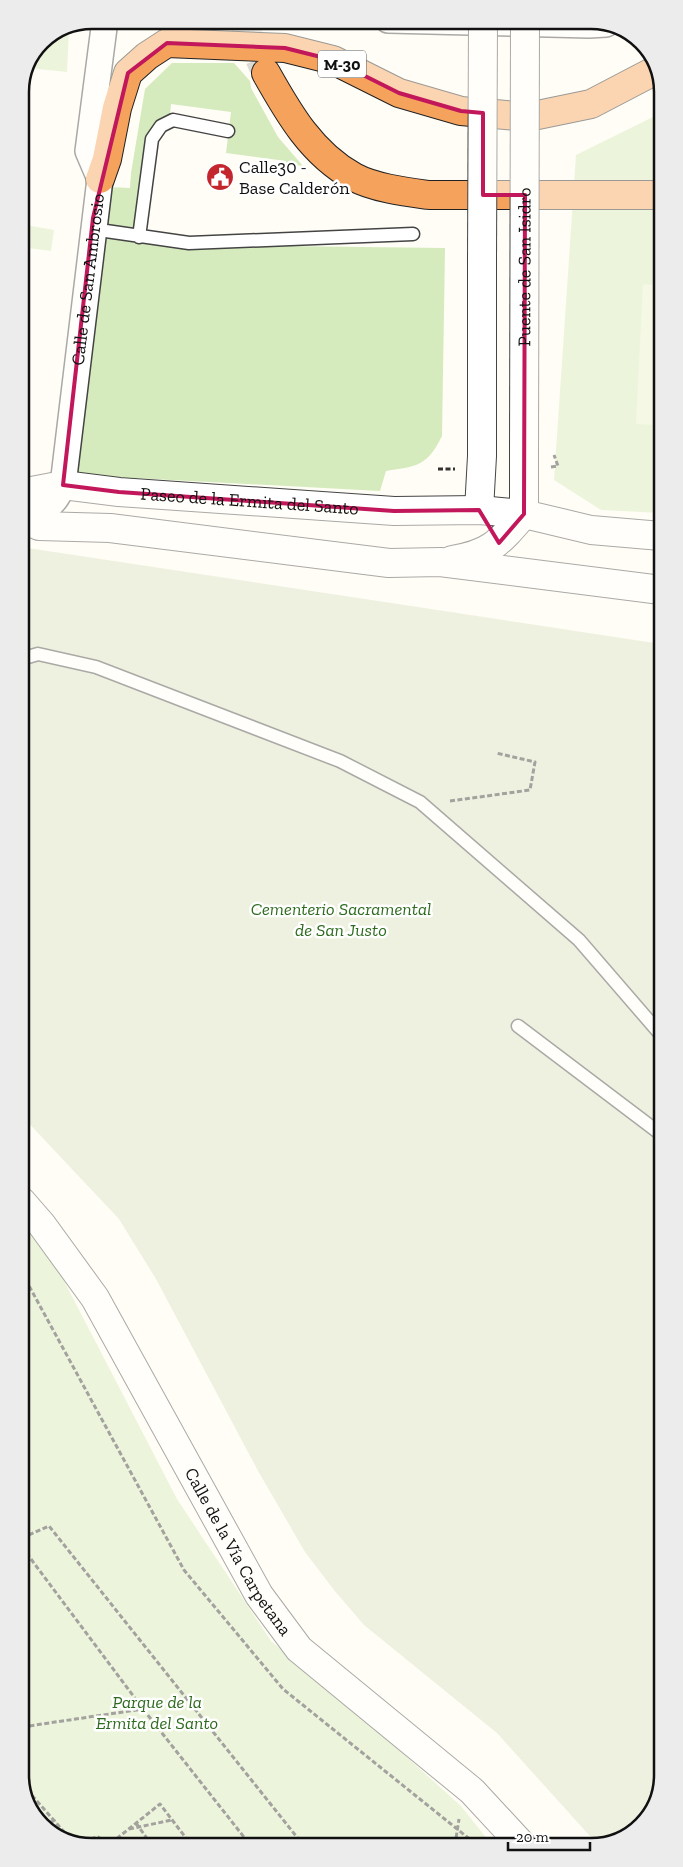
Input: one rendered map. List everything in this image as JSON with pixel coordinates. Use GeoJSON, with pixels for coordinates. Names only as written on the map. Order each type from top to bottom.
{"type":"FeatureCollection","features":[{"type":"Feature","properties":{"kind":"highway","name":"M-30"},"geometry":{"type":"LineString","coordinates":[[100,180],[107,159],[117,108],[128,73],[147,56],[167,44],[284,48],[333,60],[399,93],[461,111],[528,117],[591,104],[651,73]]}},
{"type":"Feature","properties":{"kind":"highway"},"geometry":{"type":"LineString","coordinates":[[266,73],[289,114],[322,155],[356,178],[400,191],[429,195],[654,195]]}},
{"type":"Feature","properties":{"kind":"street","name":"Calle de San Ambrosio"},"geometry":{"type":"LineString","coordinates":[[29,515],[45,510],[56,500],[63,484],[92,229],[100,180],[88,151],[104,29]]}},
{"type":"Feature","properties":{"kind":"street"},"geometry":{"type":"LineString","coordinates":[[483,29],[482,456],[479,510],[499,543],[519,563],[547,576]]}},
{"type":"Feature","properties":{"kind":"street","name":"Puente de San Isidro"},"geometry":{"type":"LineString","coordinates":[[524,514],[525,29]]}},
{"type":"Feature","properties":{"kind":"street","name":"Paseo de la Ermita del Santo"},"geometry":{"type":"LineString","coordinates":[[29,491],[63,484],[119,492],[394,511],[479,510],[524,514],[591,530],[654,535]]}},
{"type":"Feature","properties":{"kind":"street"},"geometry":{"type":"LineString","coordinates":[[29,521],[39,526],[110,528],[177,535],[389,564],[440,562],[474,556],[499,543],[524,514]]}},
{"type":"Feature","properties":{"kind":"street"},"geometry":{"type":"LineString","coordinates":[[440,562],[654,589]]}},
{"type":"Feature","properties":{"kind":"street","name":"Calle de la Vía Carpetana"},"geometry":{"type":"LineString","coordinates":[[29,1210],[95,1298],[259,1595],[299,1650],[472,1791],[516,1838]]}},
{"type":"Feature","properties":{"kind":"lane"},"geometry":{"type":"LineString","coordinates":[[139,237],[152,139],[161,126],[173,120],[228,131]]}},
{"type":"Feature","properties":{"kind":"lane"},"geometry":{"type":"LineString","coordinates":[[92,229],[189,243],[413,234]]}},
{"type":"Feature","properties":{"kind":"lane"},"geometry":{"type":"LineString","coordinates":[[29,657],[38,654],[96,667],[340,761],[420,802],[579,940],[654,1027]]}},
{"type":"Feature","properties":{"kind":"lane"},"geometry":{"type":"LineString","coordinates":[[518,1026],[654,1129]]}},
{"type":"Feature","properties":{"kind":"path"},"geometry":{"type":"LineString","coordinates":[[554,455],[558,466]]}},
{"type":"Feature","properties":{"kind":"path"},"geometry":{"type":"LineString","coordinates":[[455,801],[530,790],[535,762],[496,754]]}},
{"type":"Feature","properties":{"kind":"path"},"geometry":{"type":"LineString","coordinates":[[29,1535],[50,1526],[298,1838]]}},
{"type":"Feature","properties":{"kind":"path"},"geometry":{"type":"LineString","coordinates":[[29,1556],[144,1709],[245,1838]]}},
{"type":"Feature","properties":{"kind":"path"},"geometry":{"type":"LineString","coordinates":[[29,1726],[144,1709]]}},
{"type":"Feature","properties":{"kind":"path"},"geometry":{"type":"LineString","coordinates":[[32,1795],[65,1832]]}},
{"type":"Feature","properties":{"kind":"path"},"geometry":{"type":"LineString","coordinates":[[119,1838],[160,1804],[186,1838]]}},
{"type":"Feature","properties":{"kind":"path"},"geometry":{"type":"LineString","coordinates":[[128,1829],[172,1820]]}},
{"type":"Feature","properties":{"kind":"path"},"geometry":{"type":"LineString","coordinates":[[49,1822],[56,1821]]}},
{"type":"Feature","properties":{"kind":"path"},"geometry":{"type":"LineString","coordinates":[[136,1823],[147,1838]]}},
{"type":"Feature","properties":{"kind":"highlighted area"},"geometry":{"type":"Polygon","coordinates":[[[167,43],[285,48],[333,60],[399,93],[461,111],[483,113],[483,195],[525,195],[524,514],[499,543],[479,510],[394,511],[119,492],[63,485],[93,218],[128,73],[167,43]]]}},
{"type":"Feature","properties":{"kind":"green space"},"geometry":{"type":"Polygon","coordinates":[[[69,33],[67,72],[33,68],[47,47],[57,39],[69,33]]]}},
{"type":"Feature","properties":{"kind":"green space"},"geometry":{"type":"Polygon","coordinates":[[[172,63],[234,63],[250,81],[251,88],[278,137],[303,166],[286,164],[286,161],[226,153],[231,112],[171,104],[170,115],[158,121],[135,230],[106,226],[110,187],[130,188],[145,89],[172,63]]]}},
{"type":"Feature","properties":{"kind":"green space"},"geometry":{"type":"Polygon","coordinates":[[[654,116],[654,513],[601,510],[554,480],[576,155],[654,116]]]}},
{"type":"Feature","properties":{"kind":"green space"},"geometry":{"type":"Polygon","coordinates":[[[29,226],[54,230],[51,251],[29,248],[29,226]]]}},
{"type":"Feature","properties":{"kind":"green space"},"geometry":{"type":"Polygon","coordinates":[[[106,236],[190,248],[280,246],[445,248],[442,436],[437,446],[426,459],[414,466],[386,471],[380,491],[76,475],[106,236]]]}},
{"type":"Feature","properties":{"kind":"green space"},"geometry":{"type":"Polygon","coordinates":[[[643,284],[654,285],[654,425],[636,424],[643,284]]]}},
{"type":"Feature","properties":{"kind":"green space","name":"Cementerio Sacramental de San Justo"},"geometry":{"type":"Polygon","coordinates":[[[29,548],[654,643],[654,1776],[653,1788],[648,1803],[633,1823],[608,1836],[592,1838],[497,1733],[364,1625],[334,1590],[305,1552],[257,1469],[156,1279],[119,1219],[29,1123],[29,548]]]}},
{"type":"Feature","properties":{"kind":"green space","name":"Parque de la Ermita del Santo"},"geometry":{"type":"Polygon","coordinates":[[[29,1234],[47,1248],[177,1499],[271,1641],[367,1721],[461,1806],[486,1838],[87,1838],[60,1830],[44,1817],[37,1807],[29,1784],[29,1234]]]}},
{"type":"Feature","properties":{"kind":"tunnel"},"geometry":{"type":"LineString","coordinates":[[246,29],[263,67]]}},
{"type":"Feature","properties":{"kind":"place","name":"Calle30 - Base Calderón"},"geometry":{"type":"Point","coordinates":[220,177]}}]}
